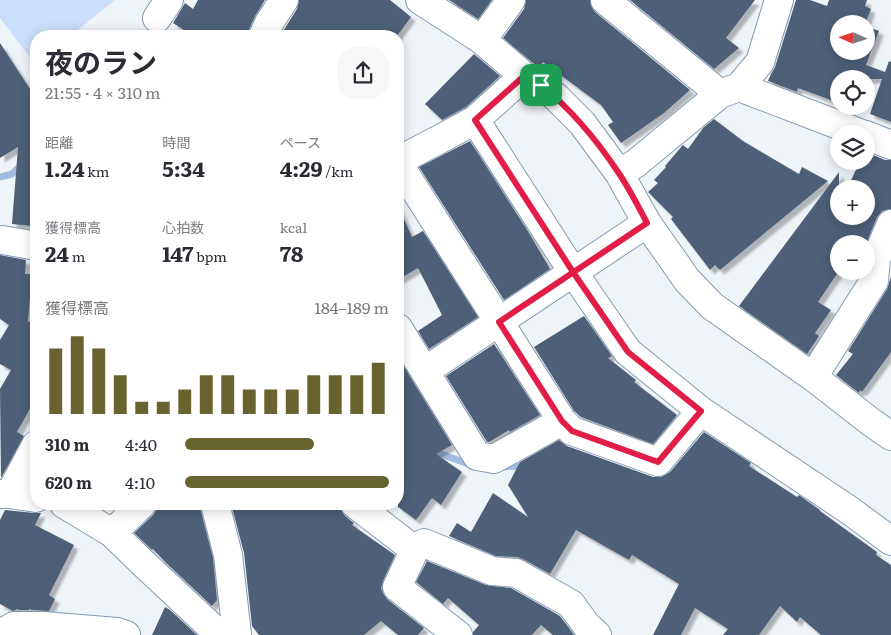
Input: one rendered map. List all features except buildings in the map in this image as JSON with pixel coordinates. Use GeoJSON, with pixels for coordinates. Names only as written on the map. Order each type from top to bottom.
{"type":"FeatureCollection","features":[{"type":"Feature","properties":{"kind":"street"},"geometry":{"type":"LineString","coordinates":[[266,30],[284,0]]}},
{"type":"Feature","properties":{"kind":"street"},"geometry":{"type":"LineString","coordinates":[[420,0],[482,40],[524,76],[541,85],[557,98],[582,123],[619,172],[647,223],[687,280],[712,306],[813,376],[891,436]]}},
{"type":"Feature","properties":{"kind":"street"},"geometry":{"type":"LineString","coordinates":[[482,40],[511,0]]}},
{"type":"Feature","properties":{"kind":"street"},"geometry":{"type":"LineString","coordinates":[[606,0],[729,90],[835,125]]}},
{"type":"Feature","properties":{"kind":"street"},"geometry":{"type":"LineString","coordinates":[[619,172],[635,164],[729,90],[760,62],[779,0]]}},
{"type":"Feature","properties":{"kind":"street"},"geometry":{"type":"LineString","coordinates":[[404,159],[475,120],[524,76]]}},
{"type":"Feature","properties":{"kind":"street"},"geometry":{"type":"LineString","coordinates":[[475,120],[573,272],[628,352],[701,411],[849,510],[891,541]]}},
{"type":"Feature","properties":{"kind":"street"},"geometry":{"type":"LineString","coordinates":[[875,139],[891,145]]}},
{"type":"Feature","properties":{"kind":"street"},"geometry":{"type":"LineString","coordinates":[[404,172],[562,421],[572,431],[658,462],[701,411]]}},
{"type":"Feature","properties":{"kind":"street"},"geometry":{"type":"LineString","coordinates":[[425,371],[647,223]]}},
{"type":"Feature","properties":{"kind":"street"},"geometry":{"type":"LineString","coordinates":[[813,376],[874,281],[876,260],[891,224]]}},
{"type":"Feature","properties":{"kind":"street"},"geometry":{"type":"LineString","coordinates":[[3,240],[30,245]]}},
{"type":"Feature","properties":{"kind":"street"},"geometry":{"type":"LineString","coordinates":[[404,338],[477,456],[494,459],[562,421]]}},
{"type":"Feature","properties":{"kind":"street"},"geometry":{"type":"LineString","coordinates":[[15,495],[30,459]]}},
{"type":"Feature","properties":{"kind":"street"},"geometry":{"type":"LineString","coordinates":[[74,510],[112,533],[220,635]]}},
{"type":"Feature","properties":{"kind":"street"},"geometry":{"type":"LineString","coordinates":[[112,533],[136,510]]}},
{"type":"Feature","properties":{"kind":"street"},"geometry":{"type":"LineString","coordinates":[[216,510],[228,556],[236,635]]}},
{"type":"Feature","properties":{"kind":"street"},"geometry":{"type":"LineString","coordinates":[[363,510],[415,549]]}},
{"type":"Feature","properties":{"kind":"street"},"geometry":{"type":"LineString","coordinates":[[458,635],[397,587],[415,549],[424,543],[492,571],[516,573],[571,604],[587,626],[597,635]]}},
{"type":"Feature","properties":{"kind":"street"},"geometry":{"type":"LineString","coordinates":[[0,634],[14,626],[44,626],[117,632],[126,635]]}},
{"type":"Feature","properties":{"kind":"shaded area"},"geometry":{"type":"Polygon","coordinates":[[[0,0],[115,0],[78,30],[30,30],[30,57],[0,18],[0,0]]]}},
{"type":"Feature","properties":{"kind":"waterway"},"geometry":{"type":"LineString","coordinates":[[26,95],[30,92]]}},
{"type":"Feature","properties":{"kind":"waterway"},"geometry":{"type":"LineString","coordinates":[[0,177],[12,174],[30,157]]}},
{"type":"Feature","properties":{"kind":"waterway"},"geometry":{"type":"LineString","coordinates":[[431,449],[474,466]]}},
{"type":"Feature","properties":{"kind":"waterway"},"geometry":{"type":"LineString","coordinates":[[499,467],[526,467]]}},
{"type":"Feature","properties":{"kind":"route"},"geometry":{"type":"LineString","coordinates":[[541,85],[524,76],[475,120],[573,272],[628,352],[701,411],[658,462],[572,431],[562,421],[499,322],[573,272],[647,223],[619,172],[582,123],[541,85]]}}]}
